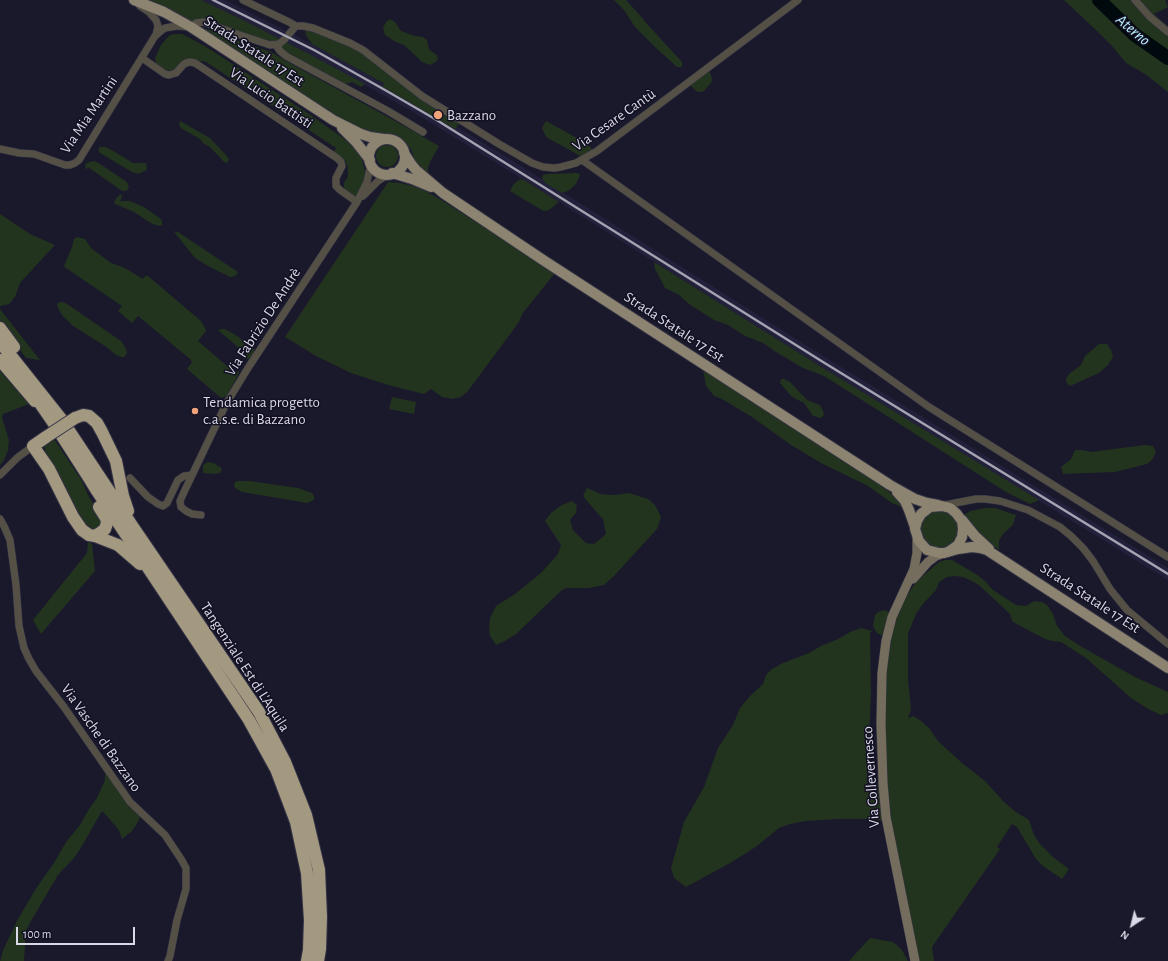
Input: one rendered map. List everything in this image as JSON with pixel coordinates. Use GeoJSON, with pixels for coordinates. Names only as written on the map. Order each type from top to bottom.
{"type":"FeatureCollection","features":[{"type":"Feature","properties":{"kind":"highway"},"geometry":{"type":"LineString","coordinates":[[0,328],[32,372],[59,423]]}},
{"type":"Feature","properties":{"kind":"highway"},"geometry":{"type":"LineString","coordinates":[[0,342],[59,423]]}},
{"type":"Feature","properties":{"kind":"highway"},"geometry":{"type":"LineString","coordinates":[[0,349],[59,423]]}},
{"type":"Feature","properties":{"kind":"highway"},"geometry":{"type":"LineString","coordinates":[[0,360],[59,423]]}},
{"type":"Feature","properties":{"kind":"highway"},"geometry":{"type":"LineString","coordinates":[[133,527],[123,496],[117,465],[113,454],[94,420],[86,415],[75,418],[34,446],[49,469],[73,517],[82,530],[89,535],[118,545],[156,580]]}},
{"type":"Feature","properties":{"kind":"highway","name":"Tangenziale Est di L'Aquila"},"geometry":{"type":"LineString","coordinates":[[59,423],[90,460],[133,527],[259,712],[285,762],[306,815],[319,870],[321,917],[318,961]]}},
{"type":"Feature","properties":{"kind":"highway","name":"Tangenziale Est di L'Aquila"},"geometry":{"type":"LineString","coordinates":[[59,423],[97,491],[249,720],[276,769],[296,822],[307,873],[310,920],[307,961]]}},
{"type":"Feature","properties":{"kind":"highway"},"geometry":{"type":"LineString","coordinates":[[90,460],[101,468],[108,468],[112,466],[114,462],[113,454]]}},
{"type":"Feature","properties":{"kind":"highway"},"geometry":{"type":"LineString","coordinates":[[89,478],[97,504],[106,518],[107,523],[105,529],[95,536]]}},
{"type":"Feature","properties":{"kind":"main road","name":"Strada Statale 17 Est"},"geometry":{"type":"LineString","coordinates":[[134,0],[164,12],[191,27],[333,120],[361,134],[384,139]]}},
{"type":"Feature","properties":{"kind":"main road","name":"Strada Statale 17 Est"},"geometry":{"type":"LineString","coordinates":[[333,120],[356,142],[370,162]]}},
{"type":"Feature","properties":{"kind":"main road"},"geometry":{"type":"LineString","coordinates":[[384,139],[397,142],[404,152],[405,159],[402,167],[390,174],[378,172],[370,162],[370,152],[373,146],[384,139]]}},
{"type":"Feature","properties":{"kind":"main road","name":"Strada Statale 17 Est"},"geometry":{"type":"LineString","coordinates":[[404,152],[416,170],[443,194]]}},
{"type":"Feature","properties":{"kind":"main road","name":"Strada Statale 17 Est"},"geometry":{"type":"LineString","coordinates":[[390,174],[412,179],[443,194],[890,485],[915,499],[940,506]]}},
{"type":"Feature","properties":{"kind":"main road","name":"Strada Statale 17 Est"},"geometry":{"type":"LineString","coordinates":[[890,485],[907,505],[916,533]]}},
{"type":"Feature","properties":{"kind":"main road"},"geometry":{"type":"LineString","coordinates":[[940,506],[953,510],[960,517],[963,525],[962,538],[958,545],[946,552],[935,553],[927,550],[921,545],[916,533],[917,521],[923,511],[930,507],[940,506]]}},
{"type":"Feature","properties":{"kind":"main road","name":"Strada Statale 17 Est"},"geometry":{"type":"LineString","coordinates":[[960,517],[975,536],[995,554],[1168,668]]}},
{"type":"Feature","properties":{"kind":"main road","name":"Strada Statale 17 Est"},"geometry":{"type":"LineString","coordinates":[[946,552],[976,547],[995,554]]}},
{"type":"Feature","properties":{"kind":"street"},"geometry":{"type":"LineString","coordinates":[[130,0],[145,9],[156,20],[158,28],[155,36]]}},
{"type":"Feature","properties":{"kind":"street","name":"Via Cesare Cantù"},"geometry":{"type":"LineString","coordinates":[[243,0],[296,26],[313,28],[350,42],[363,50],[422,96],[502,146],[532,163],[543,167],[554,168],[569,166],[603,147],[798,0]]}},
{"type":"Feature","properties":{"kind":"street"},"geometry":{"type":"LineString","coordinates":[[1135,0],[1150,17],[1168,32]]}},
{"type":"Feature","properties":{"kind":"street"},"geometry":{"type":"LineString","coordinates":[[155,36],[168,27],[191,27],[198,22],[205,22],[264,43],[276,45],[287,37],[296,26]]}},
{"type":"Feature","properties":{"kind":"street","name":"Via Mia Martini"},"geometry":{"type":"LineString","coordinates":[[0,149],[34,154],[65,166],[75,164],[79,160],[155,36]]}},
{"type":"Feature","properties":{"kind":"street"},"geometry":{"type":"LineString","coordinates":[[276,45],[286,56],[394,114],[423,132]]}},
{"type":"Feature","properties":{"kind":"street","name":"Via Lucio Battisti"},"geometry":{"type":"LineString","coordinates":[[142,58],[165,74],[169,75],[176,73],[186,63],[196,63],[338,158],[342,166],[336,178],[336,186],[358,202]]}},
{"type":"Feature","properties":{"kind":"street"},"geometry":{"type":"LineString","coordinates":[[582,160],[934,410],[1168,557]]}},
{"type":"Feature","properties":{"kind":"street","name":"Via Fabrizio De Andrè"},"geometry":{"type":"LineString","coordinates":[[201,515],[192,514],[186,511],[180,504],[182,494],[226,404],[242,376],[358,202],[367,182],[370,162]]}},
{"type":"Feature","properties":{"kind":"street","name":"Via Fabrizio De Andrè"},"geometry":{"type":"LineString","coordinates":[[358,202],[378,181],[390,174]]}},
{"type":"Feature","properties":{"kind":"street"},"geometry":{"type":"LineString","coordinates":[[0,475],[17,458],[34,446]]}},
{"type":"Feature","properties":{"kind":"street"},"geometry":{"type":"LineString","coordinates":[[130,478],[148,497],[163,506],[167,503],[178,480],[184,476],[192,475]]}},
{"type":"Feature","properties":{"kind":"street"},"geometry":{"type":"LineString","coordinates":[[960,517],[958,513],[961,508],[966,503],[973,500]]}},
{"type":"Feature","properties":{"kind":"street"},"geometry":{"type":"LineString","coordinates":[[940,506],[973,500],[993,500],[1018,506],[1039,516],[1065,532],[1076,541],[1089,555],[1110,589],[1127,610],[1168,644]]}},
{"type":"Feature","properties":{"kind":"street","name":"Via Vasche di Bazzano"},"geometry":{"type":"LineString","coordinates":[[0,519],[10,540],[19,626],[24,648],[29,659],[36,671],[64,707],[130,802],[165,836],[186,868],[186,889],[177,920],[168,961]]}},
{"type":"Feature","properties":{"kind":"street","name":"Via Collevernesco"},"geometry":{"type":"LineString","coordinates":[[915,961],[888,825],[883,790],[881,750],[882,687],[885,646],[892,617],[912,574],[917,557],[918,548],[916,533]]}},
{"type":"Feature","properties":{"kind":"street","name":"Via Collevernesco"},"geometry":{"type":"LineString","coordinates":[[904,592],[925,565],[932,559],[946,552]]}},
{"type":"Feature","properties":{"kind":"shaded area"},"geometry":{"type":"Polygon","coordinates":[[[201,0],[225,0],[316,46],[413,100],[825,357],[1168,568],[1168,580],[820,366],[408,109],[311,55],[201,0]]]}},
{"type":"Feature","properties":{"kind":"green space"},"geometry":{"type":"Polygon","coordinates":[[[139,0],[201,0],[239,18],[365,84],[361,87],[352,82],[346,84],[270,43],[231,31],[189,23],[139,0]]]}},
{"type":"Feature","properties":{"kind":"green space"},"geometry":{"type":"Polygon","coordinates":[[[614,0],[626,0],[682,62],[682,67],[677,67],[656,48],[635,27],[624,10],[614,0]]]}},
{"type":"Feature","properties":{"kind":"green space"},"geometry":{"type":"Polygon","coordinates":[[[1064,0],[1165,0],[1168,7],[1154,14],[1168,26],[1168,92],[1145,74],[1126,63],[1112,46],[1064,0]]]}},
{"type":"Feature","properties":{"kind":"green space"},"geometry":{"type":"Polygon","coordinates":[[[390,19],[395,22],[401,31],[423,37],[427,40],[429,49],[437,55],[438,59],[436,62],[430,65],[422,62],[404,45],[385,35],[383,28],[386,22],[390,19]]]}},
{"type":"Feature","properties":{"kind":"green space"},"geometry":{"type":"Polygon","coordinates":[[[200,29],[212,30],[230,38],[271,52],[439,146],[430,162],[428,174],[416,165],[411,149],[400,139],[391,136],[361,132],[200,29]]]}},
{"type":"Feature","properties":{"kind":"green space"},"geometry":{"type":"Polygon","coordinates":[[[305,30],[355,48],[414,93],[460,123],[455,129],[382,86],[385,84],[312,44],[306,35],[305,30]]]}},
{"type":"Feature","properties":{"kind":"green space"},"geometry":{"type":"Polygon","coordinates":[[[182,34],[205,46],[343,138],[361,156],[365,172],[363,184],[358,194],[354,196],[344,189],[344,183],[348,176],[348,168],[345,160],[334,152],[336,148],[206,62],[190,59],[172,71],[163,69],[156,64],[155,58],[161,45],[170,35],[182,34]]]}},
{"type":"Feature","properties":{"kind":"green space"},"geometry":{"type":"Polygon","coordinates":[[[709,70],[712,80],[711,83],[703,92],[696,91],[689,84],[709,70]]]}},
{"type":"Feature","properties":{"kind":"green space"},"geometry":{"type":"Polygon","coordinates":[[[180,121],[210,138],[229,159],[228,162],[226,163],[223,161],[200,139],[180,127],[180,121]]]}},
{"type":"Feature","properties":{"kind":"green space"},"geometry":{"type":"Polygon","coordinates":[[[546,121],[586,143],[594,151],[584,158],[546,137],[542,128],[546,121]]]}},
{"type":"Feature","properties":{"kind":"green space"},"geometry":{"type":"Polygon","coordinates":[[[387,145],[391,146],[397,152],[397,160],[391,166],[387,167],[383,166],[377,160],[376,156],[377,152],[383,146],[387,145]]]}},
{"type":"Feature","properties":{"kind":"green space"},"geometry":{"type":"Polygon","coordinates":[[[100,147],[110,149],[133,163],[146,163],[147,168],[139,174],[132,172],[100,153],[98,149],[100,147]]]}},
{"type":"Feature","properties":{"kind":"green space"},"geometry":{"type":"Polygon","coordinates":[[[94,161],[127,182],[129,187],[128,189],[126,191],[122,191],[88,167],[86,170],[85,165],[94,161]]]}},
{"type":"Feature","properties":{"kind":"green space"},"geometry":{"type":"Polygon","coordinates":[[[578,173],[580,175],[576,184],[568,191],[562,193],[545,183],[542,178],[543,175],[547,174],[578,173]]]}},
{"type":"Feature","properties":{"kind":"green space"},"geometry":{"type":"Polygon","coordinates":[[[520,179],[559,202],[549,210],[544,211],[540,209],[510,191],[513,185],[520,179]]]}},
{"type":"Feature","properties":{"kind":"green space"},"geometry":{"type":"Polygon","coordinates":[[[388,182],[417,187],[435,196],[555,273],[522,314],[519,322],[468,391],[461,397],[453,399],[442,397],[431,389],[424,394],[388,385],[351,373],[316,356],[285,337],[388,182]]]}},
{"type":"Feature","properties":{"kind":"green space"},"geometry":{"type":"Polygon","coordinates":[[[121,194],[122,197],[120,201],[130,201],[144,207],[161,219],[162,225],[159,226],[153,224],[134,212],[115,204],[114,203],[117,197],[121,194]]]}},
{"type":"Feature","properties":{"kind":"green space"},"geometry":{"type":"Polygon","coordinates":[[[0,214],[30,234],[55,245],[20,283],[15,297],[11,302],[0,306],[0,214]]]}},
{"type":"Feature","properties":{"kind":"green space"},"geometry":{"type":"Polygon","coordinates":[[[175,231],[238,272],[237,274],[230,277],[195,258],[175,231]]]}},
{"type":"Feature","properties":{"kind":"green space"},"geometry":{"type":"Polygon","coordinates":[[[77,237],[85,239],[91,248],[111,263],[125,268],[143,279],[145,276],[148,276],[201,321],[206,331],[198,341],[235,373],[238,371],[239,373],[227,395],[221,398],[187,369],[192,362],[190,359],[138,316],[132,323],[118,311],[122,306],[64,266],[74,239],[77,237]]]}},
{"type":"Feature","properties":{"kind":"green space"},"geometry":{"type":"Polygon","coordinates":[[[654,262],[1039,500],[1030,504],[1006,492],[824,376],[803,368],[763,343],[745,336],[728,325],[714,320],[689,304],[679,295],[665,288],[655,269],[654,262]]]}},
{"type":"Feature","properties":{"kind":"green space"},"geometry":{"type":"Polygon","coordinates":[[[60,302],[67,304],[121,341],[127,352],[126,355],[122,357],[116,355],[105,346],[73,326],[62,315],[58,308],[57,304],[60,302]]]}},
{"type":"Feature","properties":{"kind":"green space"},"geometry":{"type":"Polygon","coordinates":[[[0,309],[40,360],[26,358],[0,323],[0,309]]]}},
{"type":"Feature","properties":{"kind":"green space"},"geometry":{"type":"Polygon","coordinates":[[[222,329],[234,334],[253,347],[255,353],[248,359],[244,359],[247,355],[218,330],[222,329]]]}},
{"type":"Feature","properties":{"kind":"green space"},"geometry":{"type":"Polygon","coordinates":[[[1099,344],[1107,344],[1111,350],[1113,357],[1108,365],[1099,373],[1070,386],[1066,382],[1069,374],[1081,365],[1085,356],[1099,344]]]}},
{"type":"Feature","properties":{"kind":"green space"},"geometry":{"type":"Polygon","coordinates":[[[703,370],[880,485],[893,495],[904,508],[892,503],[868,486],[821,463],[791,445],[752,417],[722,399],[714,396],[706,386],[703,370]]]}},
{"type":"Feature","properties":{"kind":"green space"},"geometry":{"type":"Polygon","coordinates":[[[0,371],[29,404],[3,414],[2,418],[9,440],[8,450],[0,465],[0,371]]]}},
{"type":"Feature","properties":{"kind":"green space"},"geometry":{"type":"Polygon","coordinates":[[[781,379],[790,382],[807,400],[820,405],[824,415],[821,418],[813,416],[804,403],[792,397],[780,383],[781,379]]]}},
{"type":"Feature","properties":{"kind":"green space"},"geometry":{"type":"Polygon","coordinates":[[[392,397],[416,402],[414,414],[389,409],[392,397]]]}},
{"type":"Feature","properties":{"kind":"green space"},"geometry":{"type":"Polygon","coordinates":[[[54,439],[82,481],[88,495],[101,516],[103,522],[99,531],[87,529],[50,466],[44,446],[54,439]]]}},
{"type":"Feature","properties":{"kind":"green space"},"geometry":{"type":"Polygon","coordinates":[[[1145,445],[1153,446],[1156,452],[1152,460],[1147,464],[1115,472],[1063,474],[1061,467],[1071,459],[1075,450],[1091,452],[1145,445]]]}},
{"type":"Feature","properties":{"kind":"green space"},"geometry":{"type":"Polygon","coordinates":[[[208,462],[220,467],[222,469],[220,473],[203,473],[203,465],[208,462]]]}},
{"type":"Feature","properties":{"kind":"green space"},"geometry":{"type":"Polygon","coordinates":[[[250,481],[298,488],[312,493],[314,500],[307,503],[242,492],[234,486],[235,482],[250,481]]]}},
{"type":"Feature","properties":{"kind":"green space"},"geometry":{"type":"Polygon","coordinates":[[[587,488],[601,494],[614,495],[629,493],[648,499],[655,505],[661,517],[657,529],[604,585],[589,588],[567,588],[562,590],[516,634],[496,645],[490,636],[489,628],[490,618],[496,606],[515,594],[541,573],[558,554],[561,545],[545,521],[551,513],[562,505],[572,501],[577,505],[576,513],[570,520],[573,530],[586,543],[594,544],[606,534],[603,519],[583,496],[587,488]]]}},
{"type":"Feature","properties":{"kind":"green space"},"geometry":{"type":"Polygon","coordinates":[[[985,508],[995,508],[1016,515],[1013,525],[999,540],[999,550],[984,539],[963,515],[971,511],[985,508]]]}},
{"type":"Feature","properties":{"kind":"green space"},"geometry":{"type":"Polygon","coordinates":[[[939,510],[949,513],[955,519],[958,529],[955,539],[949,545],[939,548],[929,545],[923,539],[920,529],[923,519],[929,513],[939,510]]]}},
{"type":"Feature","properties":{"kind":"green space"},"geometry":{"type":"Polygon","coordinates":[[[88,542],[92,544],[95,571],[41,634],[33,620],[87,553],[88,542]]]}},
{"type":"Feature","properties":{"kind":"green space"},"geometry":{"type":"Polygon","coordinates":[[[952,560],[976,574],[993,590],[1016,605],[1026,606],[1034,601],[1042,602],[1047,605],[1053,614],[1057,626],[1065,636],[1135,677],[1168,692],[1168,713],[1161,715],[1131,698],[1086,658],[1061,642],[1045,639],[1013,622],[1010,614],[980,586],[972,581],[963,577],[954,576],[947,577],[939,582],[936,590],[916,614],[908,634],[908,679],[911,710],[908,718],[913,716],[920,720],[929,728],[938,741],[985,781],[1004,802],[1029,820],[1034,835],[1040,844],[1053,857],[1069,869],[1062,879],[1043,866],[1036,859],[1017,827],[1012,824],[997,847],[1000,849],[932,947],[934,961],[919,961],[892,825],[888,796],[885,750],[887,665],[892,632],[897,615],[908,594],[916,582],[939,562],[952,560]]]}},
{"type":"Feature","properties":{"kind":"green space"},"geometry":{"type":"Polygon","coordinates":[[[884,610],[890,612],[883,636],[877,633],[873,626],[875,615],[884,610]]]}},
{"type":"Feature","properties":{"kind":"green space"},"geometry":{"type":"Polygon","coordinates":[[[861,628],[872,631],[870,633],[871,693],[869,740],[866,752],[868,766],[867,787],[881,783],[885,821],[871,819],[839,819],[806,821],[790,824],[779,828],[757,846],[732,862],[686,887],[674,878],[671,868],[684,822],[704,787],[718,748],[733,725],[740,708],[763,684],[766,675],[772,669],[861,628]]]}},
{"type":"Feature","properties":{"kind":"green space"},"geometry":{"type":"Polygon","coordinates":[[[105,772],[141,816],[136,825],[132,831],[122,839],[118,829],[102,811],[74,858],[58,875],[31,921],[26,931],[24,961],[0,961],[4,948],[18,919],[37,887],[97,798],[105,780],[105,772]]]}},
{"type":"Feature","properties":{"kind":"green space"},"geometry":{"type":"Polygon","coordinates":[[[870,938],[893,942],[902,950],[908,961],[849,961],[870,938]]]}},
{"type":"Feature","properties":{"kind":"waterway","name":"Aterno"},"geometry":{"type":"LineString","coordinates":[[1099,0],[1135,35],[1168,58]]}},
{"type":"Feature","properties":{"kind":"railway"},"geometry":{"type":"LineString","coordinates":[[213,0],[314,50],[435,119],[823,362],[1168,574]]}},
{"type":"Feature","properties":{"kind":"place","name":"Bazzano"},"geometry":{"type":"Point","coordinates":[438,115]}},
{"type":"Feature","properties":{"kind":"place","name":"Tendamica progetto c.a.s.e. di Bazzano"},"geometry":{"type":"Point","coordinates":[195,411]}}]}
